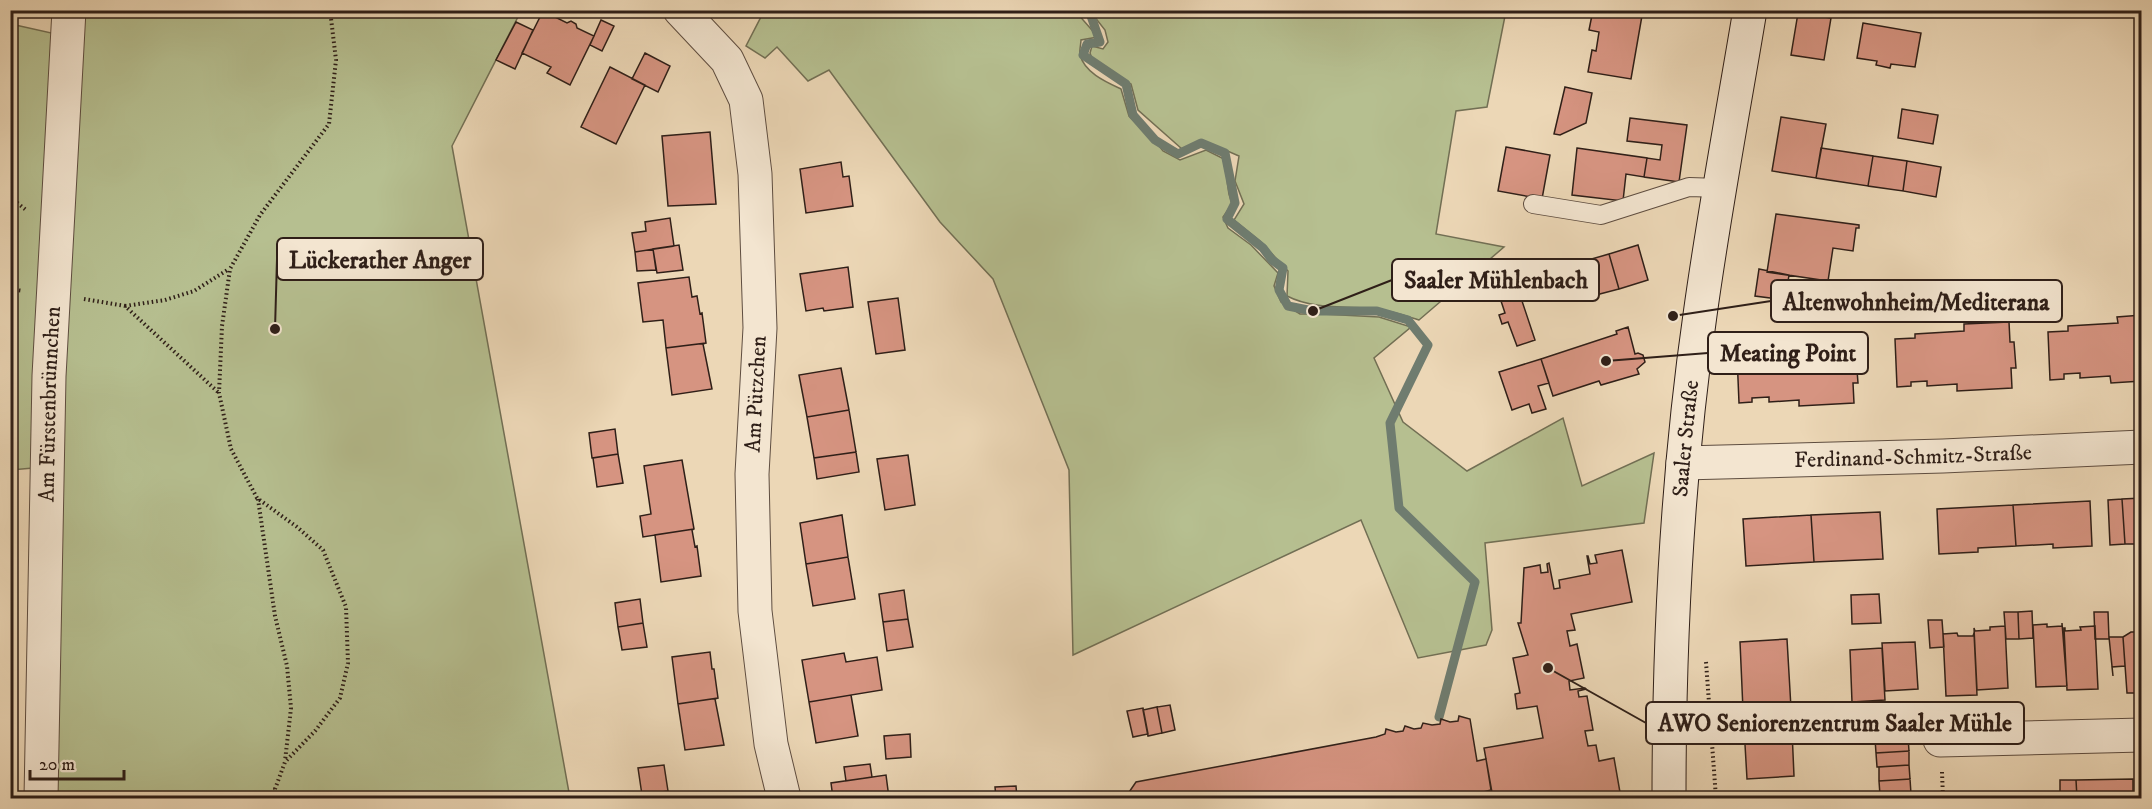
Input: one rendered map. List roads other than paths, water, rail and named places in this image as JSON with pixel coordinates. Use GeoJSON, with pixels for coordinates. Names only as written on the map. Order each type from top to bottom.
{"type":"FeatureCollection","features":[{"type":"Feature","properties":{"kind":"street","name":"Am Fürstenbrünnchen"},"geometry":{"type":"LineString","coordinates":[[42,798],[49,388],[69,10]]}},
{"type":"Feature","properties":{"kind":"street","name":"Am Pützchen"},"geometry":{"type":"LineString","coordinates":[[680,10],[727,60],[746,99],[755,174],[760,328],[752,474],[755,611],[771,744],[784,798]]}},
{"type":"Feature","properties":{"kind":"street","name":"Saaler Straße"},"geometry":{"type":"LineString","coordinates":[[1669,798],[1673,597],[1683,463],[1700,315],[1750,10]]}},
{"type":"Feature","properties":{"kind":"street","name":"Ferdinand-Schmitz-Straße"},"geometry":{"type":"LineString","coordinates":[[1683,463],[1943,456],[2142,447]]}},
{"type":"Feature","properties":{"kind":"street"},"geometry":{"type":"LineString","coordinates":[[1941,740],[2142,735]]}},
{"type":"Feature","properties":{"kind":"lane"},"geometry":{"type":"LineString","coordinates":[[1533,204],[1601,214],[1689,187],[1720,189]]}},
{"type":"Feature","properties":{"kind":"waterway"},"geometry":{"type":"LineString","coordinates":[[1082,10],[1090,13],[1100,42],[1087,44],[1083,55],[1126,84],[1133,115],[1155,140],[1178,154],[1201,143],[1225,153],[1235,203],[1227,219],[1263,248],[1272,260],[1283,268],[1279,290],[1288,306],[1313,311],[1377,311],[1408,320],[1428,345],[1390,423],[1399,508],[1475,582],[1439,717]]}},
{"type":"Feature","properties":{"kind":"place","name":"Saaler Mühlenbach"},"geometry":{"type":"Point","coordinates":[1313,311]}},
{"type":"Feature","properties":{"kind":"place","name":"Altenwohnheim/Mediterana"},"geometry":{"type":"Point","coordinates":[1673,316]}},
{"type":"Feature","properties":{"kind":"place","name":"Lückerather Anger"},"geometry":{"type":"Point","coordinates":[275,329]}},
{"type":"Feature","properties":{"kind":"place","name":"Meating Point"},"geometry":{"type":"Point","coordinates":[1606,361]}},
{"type":"Feature","properties":{"kind":"place","name":"AWO Seniorenzentrum Saaler Mühle"},"geometry":{"type":"Point","coordinates":[1548,668]}}]}
